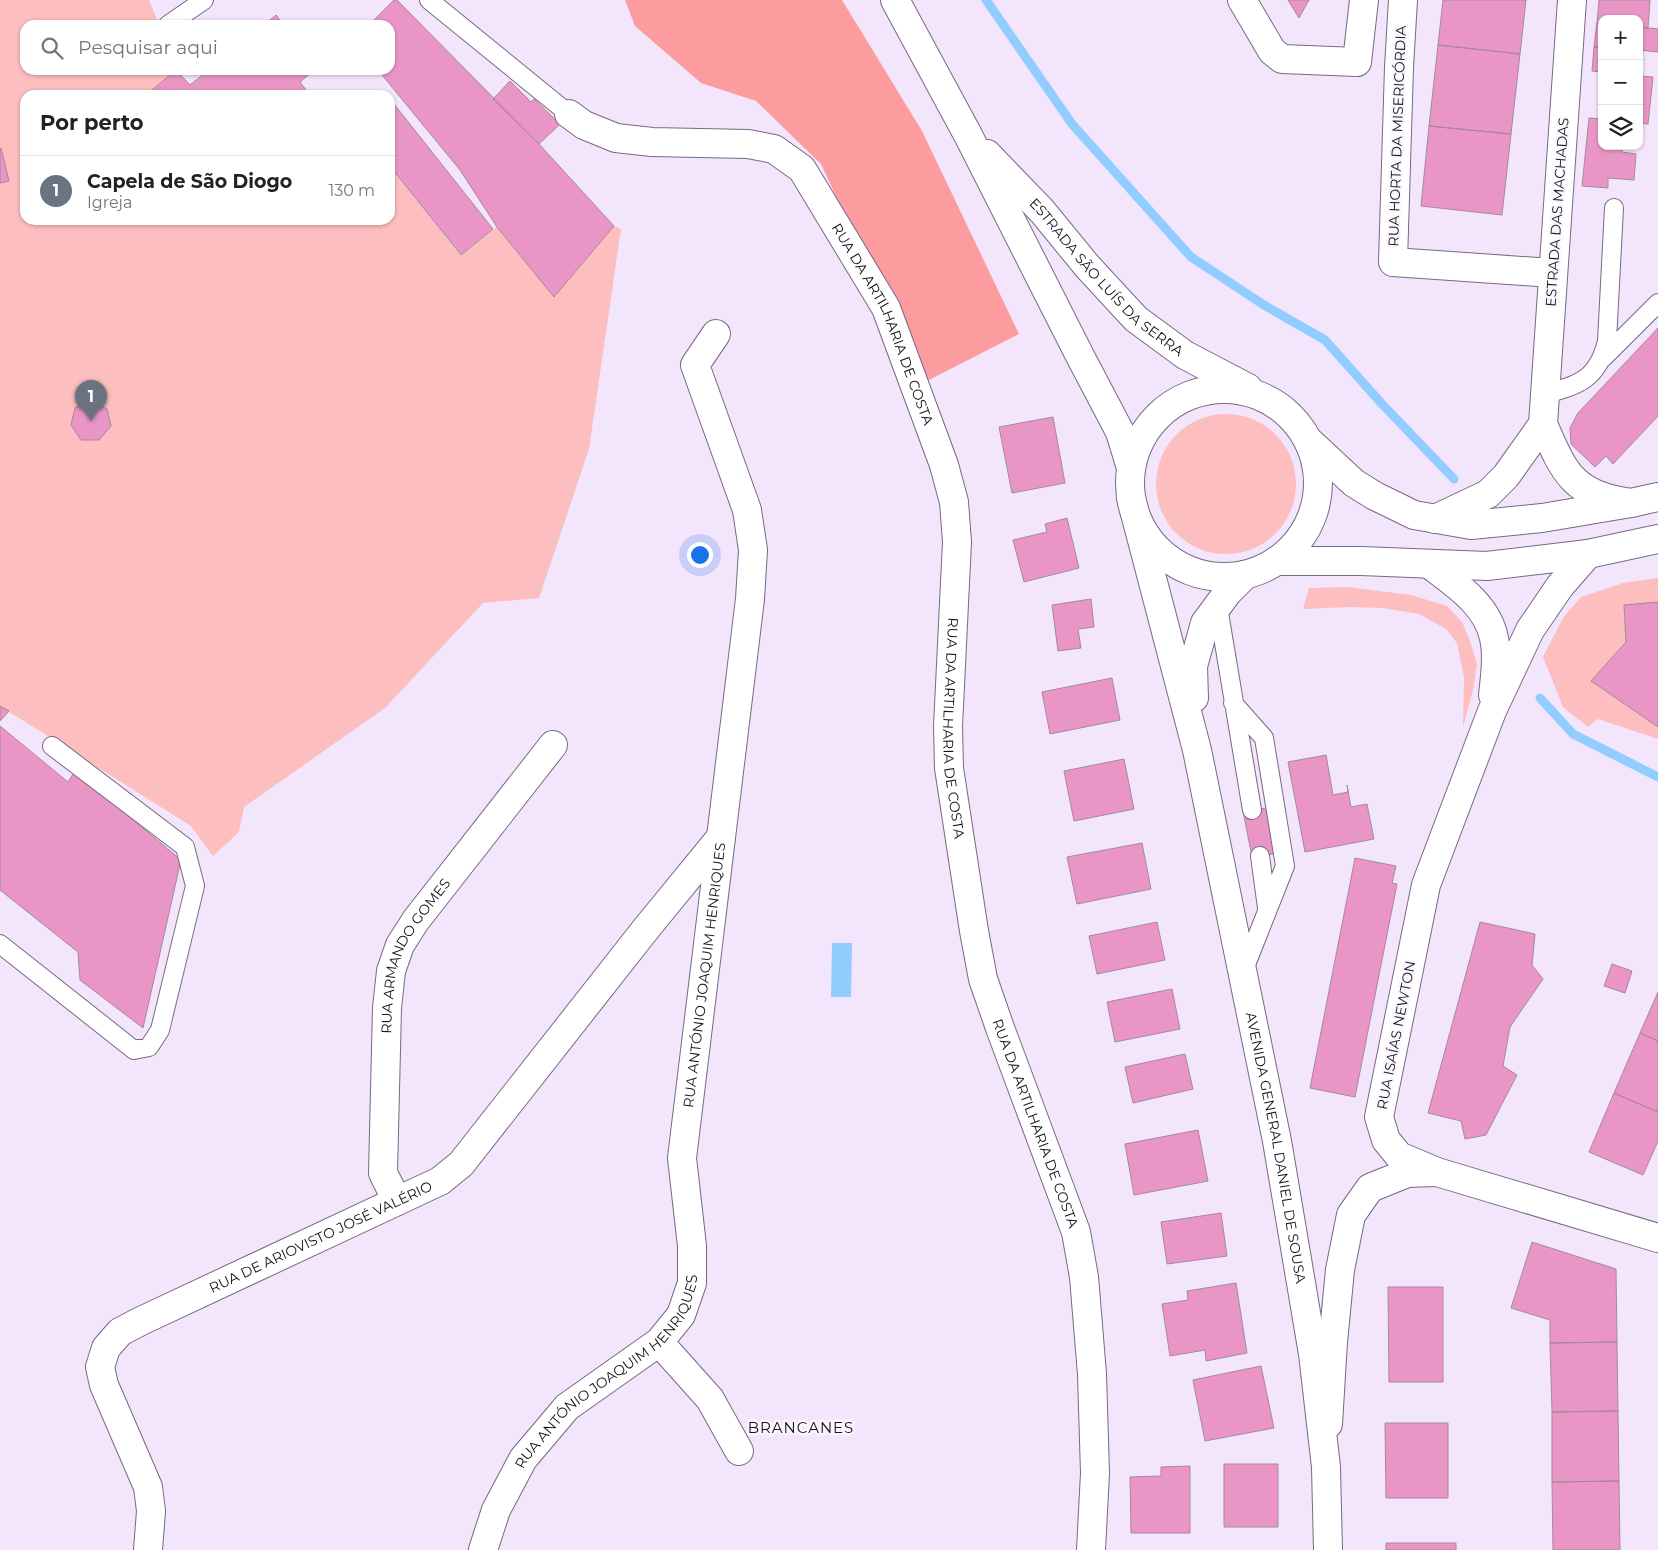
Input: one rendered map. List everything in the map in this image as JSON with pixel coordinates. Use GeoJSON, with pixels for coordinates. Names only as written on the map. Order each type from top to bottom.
{"type":"FeatureCollection","features":[{"type":"Feature","properties":{"kind":"street","name":"ESTRADA SÃO LUÍS DA SERRA"},"geometry":{"type":"LineString","coordinates":[[895,0],[968,135],[1120,432],[1131,468]]}},
{"type":"Feature","properties":{"kind":"street"},"geometry":{"type":"LineString","coordinates":[[1242,0],[1272,51],[1282,58],[1357,62],[1364,0]]}},
{"type":"Feature","properties":{"kind":"street","name":"RUA HORTA DA MISERICÓRDIA"},"geometry":{"type":"LineString","coordinates":[[1403,0],[1398,67],[1393,262],[1552,274]]}},
{"type":"Feature","properties":{"kind":"street","name":"ESTRADA DAS MACHADAS"},"geometry":{"type":"LineString","coordinates":[[1572,0],[1543,424],[1558,460],[1568,474],[1584,489],[1608,500],[1631,503]]}},
{"type":"Feature","properties":{"kind":"street","name":"RUA DA ARTILHARIA DE COSTA"},"geometry":{"type":"LineString","coordinates":[[569,114],[584,125],[616,138],[652,142],[748,144],[774,149],[802,169],[886,308],[944,465],[954,502],[957,542],[948,726],[949,768],[983,979],[1076,1232],[1084,1277],[1092,1374],[1095,1473],[1090,1550]]}},
{"type":"Feature","properties":{"kind":"street","name":"ESTRADA SÃO LUÍS DA SERRA"},"geometry":{"type":"LineString","coordinates":[[968,135],[1042,211],[1087,266],[1136,319],[1185,354],[1263,396],[1290,415],[1311,443]]}},
{"type":"Feature","properties":{"kind":"street","name":"RUA ANTÓNIO JOAQUIM HENRIQUES"},"geometry":{"type":"LineString","coordinates":[[483,1550],[496,1510],[523,1459],[567,1407],[659,1342],[681,1315],[692,1283],[692,1246],[682,1158],[750,599],[753,550],[747,510],[695,365],[716,334]]}},
{"type":"Feature","properties":{"kind":"street"},"geometry":{"type":"LineString","coordinates":[[1197,750],[1131,498],[1131,468],[1140,440],[1157,416],[1173,404],[1201,391],[1232,389],[1263,396]]}},
{"type":"Feature","properties":{"kind":"street"},"geometry":{"type":"LineString","coordinates":[[1436,519],[1488,494],[1506,476],[1543,424]]}},
{"type":"Feature","properties":{"kind":"street"},"geometry":{"type":"LineString","coordinates":[[1311,443],[1354,483],[1414,515],[1471,525],[1542,518],[1658,497]]}},
{"type":"Feature","properties":{"kind":"street"},"geometry":{"type":"LineString","coordinates":[[1278,561],[1304,534],[1314,516],[1319,479],[1311,443]]}},
{"type":"Feature","properties":{"kind":"street"},"geometry":{"type":"LineString","coordinates":[[1131,498],[1140,526],[1158,551],[1186,569],[1210,577],[1245,575],[1278,561],[1322,560],[1487,566],[1588,554],[1658,539]]}},
{"type":"Feature","properties":{"kind":"street","name":"RUA ISAÍAS NEWTON"},"geometry":{"type":"LineString","coordinates":[[1588,554],[1560,586],[1530,630],[1492,711],[1426,885],[1380,1117],[1386,1140],[1399,1156],[1437,1172],[1658,1238]]}},
{"type":"Feature","properties":{"kind":"street","name":"RUA ISAÍAS NEWTON"},"geometry":{"type":"LineString","coordinates":[[1429,564],[1469,595],[1487,618],[1494,638],[1496,659],[1492,711]]}},
{"type":"Feature","properties":{"kind":"street"},"geometry":{"type":"LineString","coordinates":[[1197,750],[1193,666],[1205,623],[1228,592],[1245,575]]}},
{"type":"Feature","properties":{"kind":"street","name":"RUA ARMANDO GOMES"},"geometry":{"type":"LineString","coordinates":[[397,1201],[383,1174],[387,1008],[391,971],[400,945],[416,920],[553,745]]}},
{"type":"Feature","properties":{"kind":"street","name":"AVENIDA GENERAL DANIEL DE SOUSA"},"geometry":{"type":"LineString","coordinates":[[1197,750],[1277,1142],[1313,1354],[1326,1467],[1328,1550]]}},
{"type":"Feature","properties":{"kind":"street","name":"RUA DE ARIOVISTO JOSÉ VALÉRIO"},"geometry":{"type":"LineString","coordinates":[[148,1550],[151,1511],[148,1487],[104,1385],[100,1367],[106,1348],[120,1332],[141,1321],[440,1181],[461,1164],[645,930],[721,837]]}},
{"type":"Feature","properties":{"kind":"street"},"geometry":{"type":"LineString","coordinates":[[1326,1467],[1333,1342],[1340,1270],[1352,1215],[1370,1188],[1408,1173],[1437,1172]]}},
{"type":"Feature","properties":{"kind":"street"},"geometry":{"type":"LineString","coordinates":[[659,1342],[710,1399],[740,1452]]}},
{"type":"Feature","properties":{"kind":"lane"},"geometry":{"type":"LineString","coordinates":[[175,20],[204,0]]}},
{"type":"Feature","properties":{"kind":"lane"},"geometry":{"type":"LineString","coordinates":[[429,0],[569,114]]}},
{"type":"Feature","properties":{"kind":"lane"},"geometry":{"type":"LineString","coordinates":[[1603,359],[1607,341],[1614,208]]}},
{"type":"Feature","properties":{"kind":"lane"},"geometry":{"type":"LineString","coordinates":[[1545,394],[1574,386],[1589,375],[1658,303]]}},
{"type":"Feature","properties":{"kind":"lane"},"geometry":{"type":"LineString","coordinates":[[1218,607],[1252,810]]}},
{"type":"Feature","properties":{"kind":"lane"},"geometry":{"type":"LineString","coordinates":[[1233,703],[1264,738],[1284,866],[1243,972]]}},
{"type":"Feature","properties":{"kind":"lane"},"geometry":{"type":"LineString","coordinates":[[0,944],[134,1050],[149,1047],[160,1030],[195,886],[185,848],[52,746]]}},
{"type":"Feature","properties":{"kind":"lane"},"geometry":{"type":"LineString","coordinates":[[1260,856],[1268,910]]}},
{"type":"Feature","properties":{"kind":"shaded area"},"geometry":{"type":"Polygon","coordinates":[[[0,0],[149,0],[157,20],[20,20],[20,75],[170,75],[152,90],[20,90],[20,225],[395,225],[395,172],[460,255],[497,227],[554,296],[614,226],[621,229],[589,449],[539,598],[483,603],[385,708],[244,807],[239,832],[213,856],[191,826],[0,706],[0,0]]]}},
{"type":"Feature","properties":{"kind":"shaded area"},"geometry":{"type":"Polygon","coordinates":[[[625,0],[842,0],[922,131],[1019,334],[923,383],[821,164],[756,101],[701,83],[635,26],[625,0]]]}},
{"type":"Feature","properties":{"kind":"shaded area"},"geometry":{"type":"Polygon","coordinates":[[[1226,414],[1253,420],[1265,426],[1275,435],[1284,445],[1290,457],[1296,484],[1290,511],[1284,523],[1275,533],[1265,542],[1253,548],[1226,554],[1199,548],[1187,542],[1177,533],[1168,523],[1162,511],[1156,484],[1162,457],[1168,445],[1177,435],[1187,426],[1199,420],[1226,414]]]}},
{"type":"Feature","properties":{"kind":"shaded area"},"geometry":{"type":"Polygon","coordinates":[[[1658,578],[1658,602],[1624,605],[1626,642],[1591,681],[1658,727],[1658,739],[1598,719],[1588,727],[1563,707],[1543,657],[1563,618],[1581,597],[1623,583],[1658,578]]]}},
{"type":"Feature","properties":{"kind":"shaded area"},"geometry":{"type":"Polygon","coordinates":[[[1347,587],[1411,595],[1447,606],[1462,622],[1477,664],[1473,690],[1463,727],[1464,678],[1457,643],[1446,629],[1419,614],[1382,608],[1303,609],[1309,588],[1347,587]]]}},
{"type":"Feature","properties":{"kind":"water"},"geometry":{"type":"Polygon","coordinates":[[[832,943],[852,943],[851,997],[831,997],[832,943]]]}},
{"type":"Feature","properties":{"kind":"building"},"geometry":{"type":"Polygon","coordinates":[[[394,0],[397,0],[539,144],[614,226],[554,297],[497,227],[460,170],[382,75],[395,75],[395,20],[374,20],[394,0]]]}},
{"type":"Feature","properties":{"kind":"building"},"geometry":{"type":"Polygon","coordinates":[[[1288,0],[1309,0],[1299,18],[1288,0]]]}},
{"type":"Feature","properties":{"kind":"building"},"geometry":{"type":"Polygon","coordinates":[[[1443,0],[1526,0],[1520,54],[1438,45],[1443,0]]]}},
{"type":"Feature","properties":{"kind":"building"},"geometry":{"type":"Polygon","coordinates":[[[1599,0],[1650,0],[1648,28],[1643,27],[1643,15],[1598,15],[1597,23],[1599,0]]]}},
{"type":"Feature","properties":{"kind":"building"},"geometry":{"type":"Polygon","coordinates":[[[276,15],[280,20],[270,20],[276,15]]]}},
{"type":"Feature","properties":{"kind":"building"},"geometry":{"type":"Polygon","coordinates":[[[1597,23],[1598,47],[1594,47],[1597,23]]]}},
{"type":"Feature","properties":{"kind":"building"},"geometry":{"type":"Polygon","coordinates":[[[1643,27],[1658,29],[1658,52],[1643,50],[1643,27]]]}},
{"type":"Feature","properties":{"kind":"building"},"geometry":{"type":"Polygon","coordinates":[[[1438,45],[1520,54],[1511,134],[1429,126],[1438,45]]]}},
{"type":"Feature","properties":{"kind":"building"},"geometry":{"type":"Polygon","coordinates":[[[1594,47],[1598,47],[1598,72],[1592,71],[1594,47]]]}},
{"type":"Feature","properties":{"kind":"building"},"geometry":{"type":"Polygon","coordinates":[[[170,75],[181,75],[190,85],[203,75],[308,75],[300,82],[306,90],[152,90],[170,75]]]}},
{"type":"Feature","properties":{"kind":"building"},"geometry":{"type":"Polygon","coordinates":[[[1643,76],[1653,77],[1648,124],[1643,123],[1643,76]]]}},
{"type":"Feature","properties":{"kind":"building"},"geometry":{"type":"Polygon","coordinates":[[[510,81],[531,102],[534,99],[560,124],[539,144],[493,99],[510,81]]]}},
{"type":"Feature","properties":{"kind":"building"},"geometry":{"type":"Polygon","coordinates":[[[395,105],[493,229],[461,255],[395,172],[395,105]]]}},
{"type":"Feature","properties":{"kind":"building"},"geometry":{"type":"Polygon","coordinates":[[[1589,118],[1598,119],[1598,150],[1622,150],[1622,152],[1636,154],[1634,180],[1608,178],[1608,188],[1582,186],[1589,118]]]}},
{"type":"Feature","properties":{"kind":"building"},"geometry":{"type":"Polygon","coordinates":[[[1429,126],[1511,134],[1502,215],[1421,206],[1429,126]]]}},
{"type":"Feature","properties":{"kind":"building"},"geometry":{"type":"Polygon","coordinates":[[[0,149],[9,181],[0,183],[0,149]]]}},
{"type":"Feature","properties":{"kind":"building"},"geometry":{"type":"Polygon","coordinates":[[[1658,328],[1658,416],[1613,464],[1606,456],[1595,467],[1571,444],[1570,428],[1578,413],[1658,328]]]}},
{"type":"Feature","properties":{"kind":"building"},"geometry":{"type":"Polygon","coordinates":[[[91,401],[107,409],[111,426],[99,440],[81,440],[71,425],[75,408],[91,401]]]}},
{"type":"Feature","properties":{"kind":"building"},"geometry":{"type":"Polygon","coordinates":[[[1053,417],[1065,483],[1012,493],[999,427],[1053,417]]]}},
{"type":"Feature","properties":{"kind":"building"},"geometry":{"type":"Polygon","coordinates":[[[1067,518],[1079,568],[1024,582],[1013,540],[1047,532],[1045,524],[1067,518]]]}},
{"type":"Feature","properties":{"kind":"building"},"geometry":{"type":"Polygon","coordinates":[[[1091,599],[1094,627],[1078,629],[1081,648],[1058,651],[1052,605],[1091,599]]]}},
{"type":"Feature","properties":{"kind":"building"},"geometry":{"type":"Polygon","coordinates":[[[1658,602],[1658,727],[1591,681],[1626,642],[1624,605],[1658,602]]]}},
{"type":"Feature","properties":{"kind":"building"},"geometry":{"type":"Polygon","coordinates":[[[1112,678],[1120,720],[1050,734],[1042,692],[1112,678]]]}},
{"type":"Feature","properties":{"kind":"building"},"geometry":{"type":"Polygon","coordinates":[[[0,706],[9,711],[0,721],[0,706]]]}},
{"type":"Feature","properties":{"kind":"building"},"geometry":{"type":"Polygon","coordinates":[[[0,726],[68,782],[75,771],[181,860],[143,1028],[80,980],[78,952],[0,890],[0,726]]]}},
{"type":"Feature","properties":{"kind":"building"},"geometry":{"type":"Polygon","coordinates":[[[1326,755],[1333,795],[1348,792],[1347,785],[1351,807],[1367,804],[1374,839],[1305,852],[1288,762],[1326,755]]]}},
{"type":"Feature","properties":{"kind":"building"},"geometry":{"type":"Polygon","coordinates":[[[1124,759],[1134,809],[1074,821],[1064,771],[1124,759]]]}},
{"type":"Feature","properties":{"kind":"building"},"geometry":{"type":"Polygon","coordinates":[[[1274,807],[1282,853],[1252,857],[1243,811],[1274,807]]]}},
{"type":"Feature","properties":{"kind":"building"},"geometry":{"type":"Polygon","coordinates":[[[1142,843],[1151,889],[1077,904],[1067,857],[1142,843]]]}},
{"type":"Feature","properties":{"kind":"building"},"geometry":{"type":"Polygon","coordinates":[[[1355,858],[1396,866],[1392,883],[1397,884],[1355,1097],[1310,1088],[1355,858]]]}},
{"type":"Feature","properties":{"kind":"building"},"geometry":{"type":"Polygon","coordinates":[[[1157,922],[1165,960],[1097,974],[1089,936],[1157,922]]]}},
{"type":"Feature","properties":{"kind":"building"},"geometry":{"type":"Polygon","coordinates":[[[1480,922],[1535,934],[1532,965],[1543,979],[1510,1027],[1503,1066],[1517,1075],[1486,1135],[1465,1139],[1461,1121],[1428,1113],[1480,922]]]}},
{"type":"Feature","properties":{"kind":"building"},"geometry":{"type":"Polygon","coordinates":[[[1612,964],[1632,971],[1625,993],[1604,986],[1612,964]]]}},
{"type":"Feature","properties":{"kind":"building"},"geometry":{"type":"Polygon","coordinates":[[[1172,989],[1180,1029],[1115,1042],[1107,1002],[1172,989]]]}},
{"type":"Feature","properties":{"kind":"building"},"geometry":{"type":"Polygon","coordinates":[[[1658,992],[1658,1041],[1640,1033],[1658,992]]]}},
{"type":"Feature","properties":{"kind":"building"},"geometry":{"type":"Polygon","coordinates":[[[1640,1033],[1658,1041],[1658,1112],[1614,1093],[1640,1033]]]}},
{"type":"Feature","properties":{"kind":"building"},"geometry":{"type":"Polygon","coordinates":[[[1185,1054],[1193,1089],[1133,1103],[1125,1067],[1185,1054]]]}},
{"type":"Feature","properties":{"kind":"building"},"geometry":{"type":"Polygon","coordinates":[[[1614,1093],[1658,1112],[1658,1141],[1643,1175],[1589,1152],[1614,1093]]]}},
{"type":"Feature","properties":{"kind":"building"},"geometry":{"type":"Polygon","coordinates":[[[1198,1130],[1208,1181],[1134,1195],[1125,1144],[1198,1130]]]}},
{"type":"Feature","properties":{"kind":"building"},"geometry":{"type":"Polygon","coordinates":[[[1221,1213],[1227,1256],[1167,1264],[1161,1222],[1221,1213]]]}},
{"type":"Feature","properties":{"kind":"building"},"geometry":{"type":"Polygon","coordinates":[[[1532,1242],[1616,1269],[1617,1342],[1550,1343],[1550,1320],[1511,1308],[1532,1242]]]}},
{"type":"Feature","properties":{"kind":"building"},"geometry":{"type":"Polygon","coordinates":[[[1236,1283],[1247,1353],[1206,1361],[1205,1350],[1170,1356],[1162,1304],[1188,1300],[1187,1291],[1236,1283]]]}},
{"type":"Feature","properties":{"kind":"building"},"geometry":{"type":"Polygon","coordinates":[[[1388,1287],[1443,1287],[1443,1382],[1389,1382],[1388,1287]]]}},
{"type":"Feature","properties":{"kind":"building"},"geometry":{"type":"Polygon","coordinates":[[[1617,1342],[1618,1411],[1552,1412],[1550,1343],[1617,1342]]]}},
{"type":"Feature","properties":{"kind":"building"},"geometry":{"type":"Polygon","coordinates":[[[1261,1366],[1274,1428],[1205,1441],[1193,1380],[1261,1366]]]}},
{"type":"Feature","properties":{"kind":"building"},"geometry":{"type":"Polygon","coordinates":[[[1618,1411],[1619,1481],[1552,1482],[1552,1412],[1618,1411]]]}},
{"type":"Feature","properties":{"kind":"building"},"geometry":{"type":"Polygon","coordinates":[[[1385,1423],[1448,1423],[1448,1498],[1386,1498],[1385,1423]]]}},
{"type":"Feature","properties":{"kind":"building"},"geometry":{"type":"Polygon","coordinates":[[[1224,1464],[1278,1464],[1278,1527],[1224,1527],[1224,1464]]]}},
{"type":"Feature","properties":{"kind":"building"},"geometry":{"type":"Polygon","coordinates":[[[1190,1466],[1190,1533],[1131,1533],[1130,1477],[1161,1476],[1161,1467],[1190,1466]]]}},
{"type":"Feature","properties":{"kind":"building"},"geometry":{"type":"Polygon","coordinates":[[[1619,1481],[1620,1550],[1553,1550],[1552,1482],[1619,1481]]]}},
{"type":"Feature","properties":{"kind":"building"},"geometry":{"type":"Polygon","coordinates":[[[1386,1543],[1456,1543],[1456,1550],[1386,1550],[1386,1543]]]}},
{"type":"Feature","properties":{"kind":"waterway"},"geometry":{"type":"LineString","coordinates":[[986,0],[1072,124],[1191,257],[1264,305],[1325,340],[1382,404],[1454,479]]}},
{"type":"Feature","properties":{"kind":"waterway"},"geometry":{"type":"LineString","coordinates":[[1540,698],[1573,734],[1658,777]]}},
{"type":"Feature","properties":{"kind":"place","name":"Capela de São Diogo"},"geometry":{"type":"Point","coordinates":[91,421]}},
{"type":"Feature","properties":{"kind":"district","name":"BRANCANES"},"geometry":{"type":"Point","coordinates":[801,1427]}}]}
